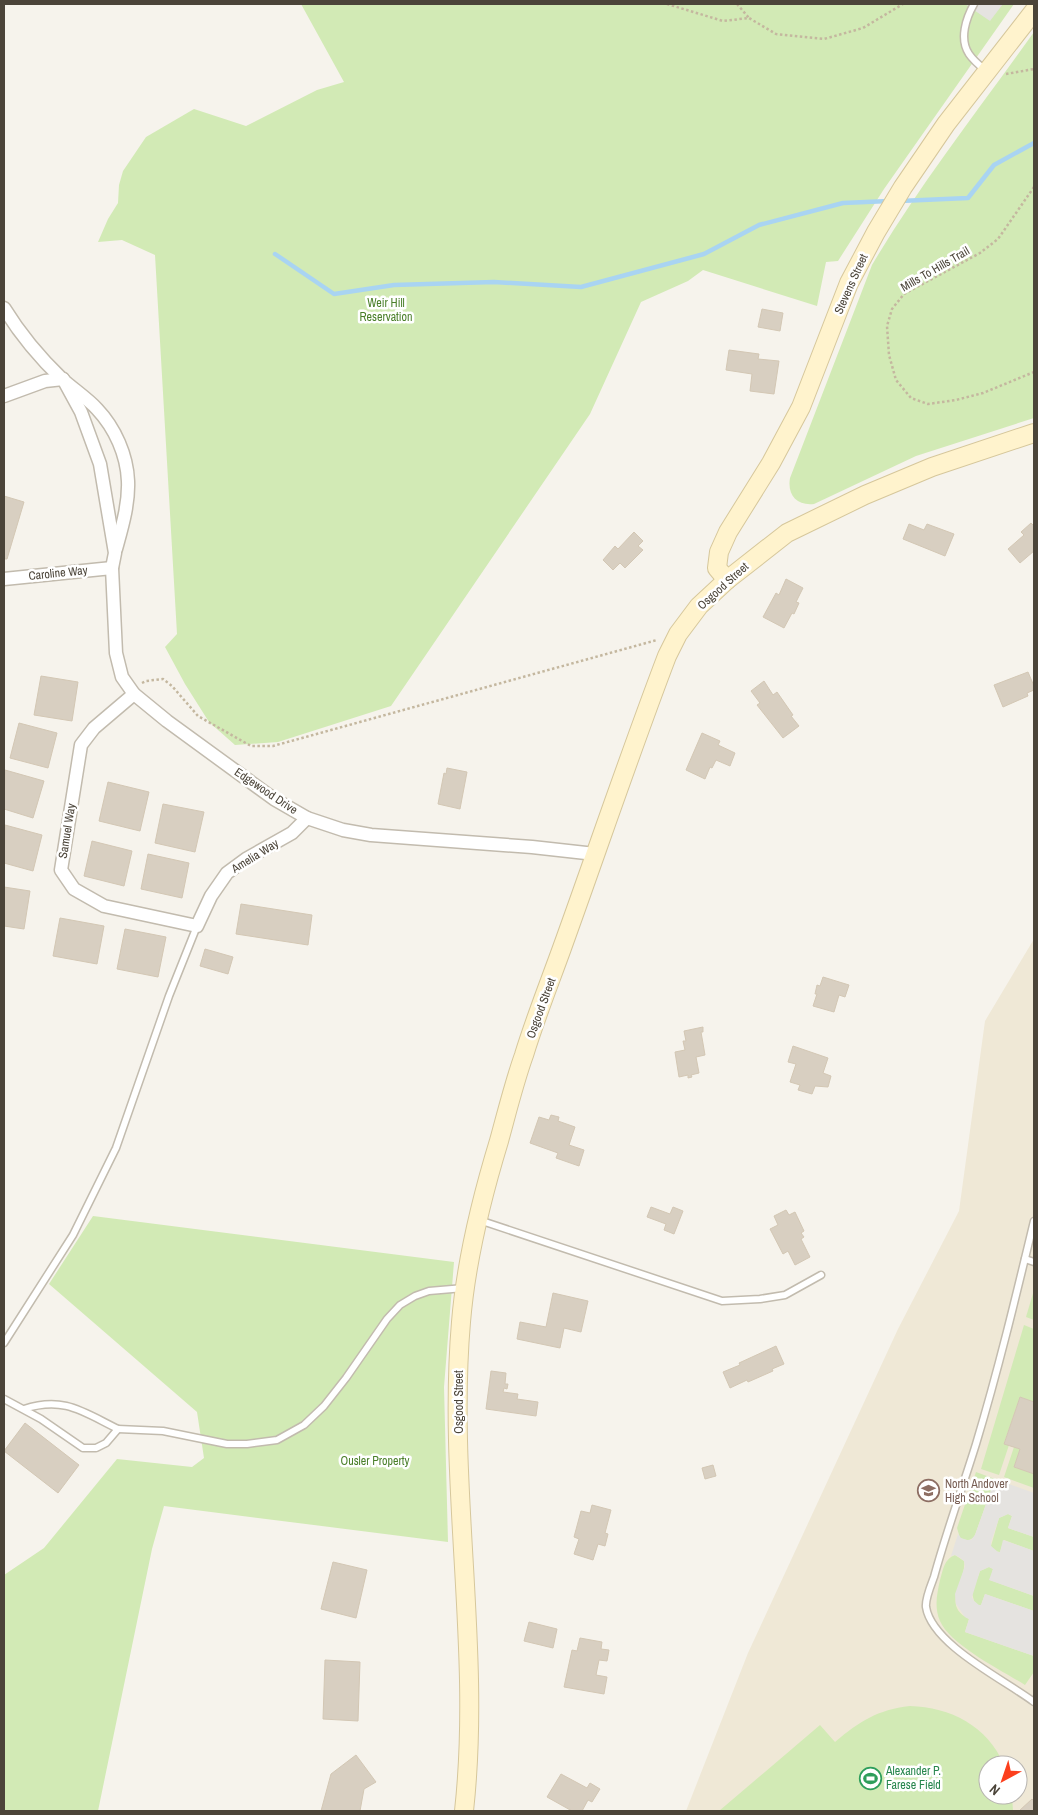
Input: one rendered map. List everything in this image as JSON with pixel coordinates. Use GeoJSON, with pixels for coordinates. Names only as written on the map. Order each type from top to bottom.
{"type":"FeatureCollection","features":[{"type":"Feature","properties":{"kind":"street","name":"Stevens Street"},"geometry":{"type":"LineString","coordinates":[[726,580],[717,568],[719,552],[728,532],[771,463],[810,389],[849,283],[862,257],[918,165],[946,124],[1034,10]]}},
{"type":"Feature","properties":{"kind":"street","name":"Edgewood Drive"},"geometry":{"type":"LineString","coordinates":[[4,308],[34,350],[63,379],[97,408],[113,428],[124,456],[128,481],[126,510],[112,568],[116,653],[122,677],[133,692],[167,721],[274,799],[307,818],[343,830],[371,835],[532,847],[595,854]]}},
{"type":"Feature","properties":{"kind":"street","name":"Edgewood Drive"},"geometry":{"type":"LineString","coordinates":[[63,379],[81,412],[100,464],[115,553]]}},
{"type":"Feature","properties":{"kind":"street"},"geometry":{"type":"LineString","coordinates":[[4,396],[45,381],[63,379]]}},
{"type":"Feature","properties":{"kind":"street","name":"Osgood Street"},"geometry":{"type":"LineString","coordinates":[[464,1811],[467,1785],[470,1693],[458,1379],[461,1320],[465,1288],[478,1220],[524,1056],[660,674],[678,634],[699,606],[726,580],[788,533],[932,466],[1034,433]]}},
{"type":"Feature","properties":{"kind":"street","name":"Caroline Way"},"geometry":{"type":"LineString","coordinates":[[4,579],[112,568]]}},
{"type":"Feature","properties":{"kind":"street","name":"Samuel Way"},"geometry":{"type":"LineString","coordinates":[[133,692],[94,728],[81,744],[61,870],[74,889],[104,906],[196,926]]}},
{"type":"Feature","properties":{"kind":"street","name":"Amelia Way"},"geometry":{"type":"LineString","coordinates":[[196,926],[210,896],[227,873],[246,859],[292,834],[307,818]]}},
{"type":"Feature","properties":{"kind":"lane"},"geometry":{"type":"LineString","coordinates":[[974,4],[966,22],[964,40],[968,53],[987,72]]}},
{"type":"Feature","properties":{"kind":"lane"},"geometry":{"type":"LineString","coordinates":[[4,1343],[73,1235],[116,1148],[169,996],[196,926]]}},
{"type":"Feature","properties":{"kind":"lane"},"geometry":{"type":"LineString","coordinates":[[478,1220],[722,1301],[760,1299],[785,1294],[821,1275]]}},
{"type":"Feature","properties":{"kind":"lane"},"geometry":{"type":"LineString","coordinates":[[1034,1221],[1013,1312],[926,1606],[933,1622],[943,1637],[956,1650],[1034,1702]]}},
{"type":"Feature","properties":{"kind":"lane"},"geometry":{"type":"LineString","coordinates":[[1025,1259],[1034,1262]]}},
{"type":"Feature","properties":{"kind":"lane"},"geometry":{"type":"LineString","coordinates":[[24,1409],[40,1404],[57,1403],[73,1407],[118,1429],[163,1431],[227,1444],[247,1444],[277,1440],[304,1425],[324,1406],[387,1319],[400,1306],[415,1296],[429,1291],[465,1288]]}},
{"type":"Feature","properties":{"kind":"lane"},"geometry":{"type":"LineString","coordinates":[[4,1399],[24,1409],[83,1448],[96,1448],[106,1443],[118,1429]]}},
{"type":"Feature","properties":{"kind":"path"},"geometry":{"type":"LineString","coordinates":[[667,4],[723,21],[750,18]]}},
{"type":"Feature","properties":{"kind":"path"},"geometry":{"type":"LineString","coordinates":[[737,4],[750,18],[776,34],[824,40],[863,28],[903,4]]}},
{"type":"Feature","properties":{"kind":"path"},"geometry":{"type":"LineString","coordinates":[[987,72],[999,75],[1034,69]]}},
{"type":"Feature","properties":{"kind":"path","name":"Mills To Hills Trail"},"geometry":{"type":"LineString","coordinates":[[1034,187],[998,239],[980,253],[904,294],[892,309],[887,326],[889,355],[896,380],[911,398],[928,404],[956,400],[983,393],[1034,372]]}},
{"type":"Feature","properties":{"kind":"path"},"geometry":{"type":"LineString","coordinates":[[133,692],[146,681],[163,679],[172,686],[198,716],[251,746],[273,746],[678,634]]}},
{"type":"Feature","properties":{"kind":"shaded area"},"geometry":{"type":"Polygon","coordinates":[[[965,4],[1003,4],[990,21],[965,4]]]}},
{"type":"Feature","properties":{"kind":"shaded area","name":"North Andover High School"},"geometry":{"type":"Polygon","coordinates":[[[1034,939],[1034,1811],[686,1811],[748,1653],[898,1329],[959,1211],[985,1021],[1034,939]]]}},
{"type":"Feature","properties":{"kind":"shaded area"},"geometry":{"type":"Polygon","coordinates":[[[995,1479],[1034,1493],[1034,1537],[1008,1528],[1012,1516],[1008,1514],[999,1518],[991,1546],[1000,1552],[1003,1540],[1034,1551],[1034,1596],[989,1580],[993,1569],[989,1567],[980,1571],[972,1597],[979,1605],[981,1605],[985,1594],[1034,1611],[1034,1656],[965,1632],[969,1619],[965,1617],[956,1604],[955,1594],[965,1566],[964,1561],[959,1557],[951,1556],[958,1534],[961,1538],[967,1540],[971,1540],[975,1535],[995,1479]]]}},
{"type":"Feature","properties":{"kind":"green space","name":"Weir Hill Reservation"},"geometry":{"type":"Polygon","coordinates":[[[301,4],[1014,4],[884,189],[838,261],[826,262],[817,306],[703,270],[688,281],[641,302],[590,414],[391,706],[278,742],[235,745],[209,722],[165,647],[177,634],[155,255],[122,240],[98,242],[108,219],[118,203],[119,185],[123,171],[146,137],[194,109],[246,126],[317,90],[344,82],[301,4]]]}},
{"type":"Feature","properties":{"kind":"green space"},"geometry":{"type":"Polygon","coordinates":[[[1034,32],[1034,418],[916,456],[814,504],[798,501],[790,490],[790,478],[872,265],[930,176],[1034,32]]]}},
{"type":"Feature","properties":{"kind":"green space","name":"Ousler Property"},"geometry":{"type":"Polygon","coordinates":[[[93,1216],[454,1262],[444,1387],[448,1542],[164,1506],[152,1549],[98,1811],[4,1811],[4,1575],[44,1548],[117,1459],[192,1467],[204,1458],[197,1412],[49,1284],[93,1216]]]}},
{"type":"Feature","properties":{"kind":"green space"},"geometry":{"type":"Polygon","coordinates":[[[1034,1290],[1034,1320],[1026,1317],[1034,1290]]]}},
{"type":"Feature","properties":{"kind":"green space"},"geometry":{"type":"Polygon","coordinates":[[[1024,1325],[1034,1329],[1034,1402],[1020,1397],[1004,1443],[1009,1445],[999,1475],[981,1469],[1024,1325]]]}},
{"type":"Feature","properties":{"kind":"green space"},"geometry":{"type":"Polygon","coordinates":[[[1014,1447],[1020,1449],[1014,1467],[1034,1474],[1034,1488],[1004,1477],[1014,1447]]]}},
{"type":"Feature","properties":{"kind":"green space"},"geometry":{"type":"Polygon","coordinates":[[[976,1472],[995,1479],[974,1537],[964,1540],[960,1538],[957,1528],[976,1472]]]}},
{"type":"Feature","properties":{"kind":"green space"},"geometry":{"type":"Polygon","coordinates":[[[1008,1514],[1012,1516],[1008,1528],[1034,1537],[1034,1551],[1004,1540],[1000,1552],[994,1551],[991,1546],[999,1518],[1008,1514]]]}},
{"type":"Feature","properties":{"kind":"green space"},"geometry":{"type":"Polygon","coordinates":[[[955,1555],[964,1561],[964,1568],[955,1600],[956,1607],[969,1619],[965,1632],[1034,1656],[1034,1672],[1025,1685],[965,1648],[954,1639],[940,1621],[937,1595],[940,1580],[946,1562],[955,1555]]]}},
{"type":"Feature","properties":{"kind":"green space"},"geometry":{"type":"Polygon","coordinates":[[[989,1567],[993,1569],[990,1580],[1034,1596],[1034,1611],[985,1594],[979,1606],[974,1601],[972,1593],[980,1571],[989,1567]]]}},
{"type":"Feature","properties":{"kind":"green space"},"geometry":{"type":"Polygon","coordinates":[[[910,1706],[939,1710],[966,1721],[978,1729],[999,1755],[978,1755],[978,1805],[1013,1805],[1013,1811],[719,1811],[820,1725],[835,1742],[861,1722],[888,1710],[910,1706]]]}},
{"type":"Feature","properties":{"kind":"building"},"geometry":{"type":"Polygon","coordinates":[[[762,309],[783,313],[780,331],[758,327],[762,309]]]}},
{"type":"Feature","properties":{"kind":"building"},"geometry":{"type":"Polygon","coordinates":[[[729,350],[759,354],[758,359],[779,361],[774,394],[750,391],[752,374],[726,370],[729,350]]]}},
{"type":"Feature","properties":{"kind":"building"},"geometry":{"type":"Polygon","coordinates":[[[4,496],[24,502],[7,559],[4,559],[4,496]]]}},
{"type":"Feature","properties":{"kind":"building"},"geometry":{"type":"Polygon","coordinates":[[[1031,523],[1034,526],[1034,551],[1020,563],[1008,549],[1024,535],[1021,532],[1031,523]]]}},
{"type":"Feature","properties":{"kind":"building"},"geometry":{"type":"Polygon","coordinates":[[[909,524],[924,530],[927,524],[954,534],[945,556],[903,539],[909,524]]]}},
{"type":"Feature","properties":{"kind":"building"},"geometry":{"type":"Polygon","coordinates":[[[634,532],[643,541],[638,546],[643,550],[625,568],[620,563],[613,570],[603,560],[615,546],[618,549],[634,532]]]}},
{"type":"Feature","properties":{"kind":"building"},"geometry":{"type":"Polygon","coordinates":[[[786,579],[803,588],[796,602],[799,603],[794,614],[792,613],[784,628],[763,617],[776,593],[779,595],[786,579]]]}},
{"type":"Feature","properties":{"kind":"building"},"geometry":{"type":"Polygon","coordinates":[[[1028,672],[1034,690],[1027,693],[1028,696],[1003,707],[994,685],[1028,672]]]}},
{"type":"Feature","properties":{"kind":"building"},"geometry":{"type":"Polygon","coordinates":[[[41,676],[78,682],[72,721],[34,715],[41,676]]]}},
{"type":"Feature","properties":{"kind":"building"},"geometry":{"type":"Polygon","coordinates":[[[764,681],[773,695],[777,692],[799,726],[783,738],[757,705],[760,703],[751,691],[764,681]]]}},
{"type":"Feature","properties":{"kind":"building"},"geometry":{"type":"Polygon","coordinates":[[[19,723],[57,733],[48,768],[10,758],[19,723]]]}},
{"type":"Feature","properties":{"kind":"building"},"geometry":{"type":"Polygon","coordinates":[[[702,733],[720,741],[718,745],[735,753],[730,766],[716,760],[712,768],[710,767],[705,779],[686,770],[702,733]]]}},
{"type":"Feature","properties":{"kind":"building"},"geometry":{"type":"Polygon","coordinates":[[[447,768],[467,772],[460,809],[438,804],[444,773],[446,774],[447,768]]]}},
{"type":"Feature","properties":{"kind":"building"},"geometry":{"type":"Polygon","coordinates":[[[5,770],[44,781],[33,818],[4,809],[5,770]]]}},
{"type":"Feature","properties":{"kind":"building"},"geometry":{"type":"Polygon","coordinates":[[[108,782],[149,792],[140,831],[99,821],[108,782]]]}},
{"type":"Feature","properties":{"kind":"building"},"geometry":{"type":"Polygon","coordinates":[[[163,804],[204,812],[195,852],[155,843],[163,804]]]}},
{"type":"Feature","properties":{"kind":"building"},"geometry":{"type":"Polygon","coordinates":[[[5,825],[42,835],[33,871],[4,863],[5,825]]]}},
{"type":"Feature","properties":{"kind":"building"},"geometry":{"type":"Polygon","coordinates":[[[92,841],[132,851],[124,886],[84,876],[92,841]]]}},
{"type":"Feature","properties":{"kind":"building"},"geometry":{"type":"Polygon","coordinates":[[[148,854],[189,863],[182,898],[141,889],[148,854]]]}},
{"type":"Feature","properties":{"kind":"building"},"geometry":{"type":"Polygon","coordinates":[[[4,887],[30,891],[24,929],[4,926],[4,887]]]}},
{"type":"Feature","properties":{"kind":"building"},"geometry":{"type":"Polygon","coordinates":[[[241,904],[312,915],[308,945],[236,934],[241,904]]]}},
{"type":"Feature","properties":{"kind":"building"},"geometry":{"type":"Polygon","coordinates":[[[60,918],[104,926],[97,964],[53,956],[60,918]]]}},
{"type":"Feature","properties":{"kind":"building"},"geometry":{"type":"Polygon","coordinates":[[[125,929],[166,937],[158,977],[117,969],[125,929]]]}},
{"type":"Feature","properties":{"kind":"building"},"geometry":{"type":"Polygon","coordinates":[[[205,949],[233,957],[228,974],[200,966],[205,949]]]}},
{"type":"Feature","properties":{"kind":"building"},"geometry":{"type":"Polygon","coordinates":[[[823,977],[849,985],[845,997],[839,995],[834,1012],[813,1006],[817,994],[815,994],[817,985],[820,986],[823,977]]]}},
{"type":"Feature","properties":{"kind":"building"},"geometry":{"type":"Polygon","coordinates":[[[703,1027],[703,1032],[701,1032],[705,1055],[696,1057],[699,1073],[688,1078],[688,1075],[679,1077],[675,1052],[685,1050],[683,1041],[686,1041],[684,1031],[703,1027]]]}},
{"type":"Feature","properties":{"kind":"building"},"geometry":{"type":"Polygon","coordinates":[[[793,1046],[828,1058],[823,1073],[831,1076],[828,1087],[815,1086],[812,1094],[798,1090],[800,1085],[790,1082],[796,1064],[788,1062],[793,1046]]]}},
{"type":"Feature","properties":{"kind":"building"},"geometry":{"type":"Polygon","coordinates":[[[551,1115],[559,1117],[558,1121],[575,1127],[569,1145],[584,1150],[579,1166],[556,1158],[558,1153],[530,1143],[539,1117],[549,1120],[551,1115]]]}},
{"type":"Feature","properties":{"kind":"building"},"geometry":{"type":"Polygon","coordinates":[[[651,1207],[670,1214],[673,1207],[683,1211],[674,1234],[664,1230],[666,1224],[647,1217],[651,1207]]]}},
{"type":"Feature","properties":{"kind":"building"},"geometry":{"type":"Polygon","coordinates":[[[786,1210],[789,1215],[795,1212],[804,1231],[801,1233],[804,1237],[801,1239],[810,1257],[795,1265],[788,1251],[783,1254],[770,1229],[778,1225],[774,1216],[786,1210]]]}},
{"type":"Feature","properties":{"kind":"building"},"geometry":{"type":"Polygon","coordinates":[[[553,1293],[588,1301],[581,1332],[564,1328],[560,1348],[517,1339],[520,1322],[546,1327],[553,1293]]]}},
{"type":"Feature","properties":{"kind":"building"},"geometry":{"type":"Polygon","coordinates":[[[776,1346],[784,1364],[772,1369],[773,1371],[730,1388],[723,1372],[776,1346]]]}},
{"type":"Feature","properties":{"kind":"building"},"geometry":{"type":"Polygon","coordinates":[[[491,1371],[506,1373],[505,1384],[508,1384],[507,1389],[504,1388],[503,1392],[518,1394],[517,1399],[538,1402],[536,1416],[486,1409],[491,1371]]]}},
{"type":"Feature","properties":{"kind":"building","name":"North Andover High School"},"geometry":{"type":"Polygon","coordinates":[[[1020,1397],[1034,1402],[1034,1474],[1014,1467],[1020,1449],[1004,1444],[1020,1397]]]}},
{"type":"Feature","properties":{"kind":"building"},"geometry":{"type":"Polygon","coordinates":[[[25,1423],[79,1465],[58,1493],[4,1451],[25,1423]]]}},
{"type":"Feature","properties":{"kind":"building"},"geometry":{"type":"Polygon","coordinates":[[[713,1465],[716,1476],[705,1479],[702,1468],[713,1465]]]}},
{"type":"Feature","properties":{"kind":"building"},"geometry":{"type":"Polygon","coordinates":[[[592,1505],[611,1510],[605,1533],[608,1534],[605,1546],[598,1544],[593,1560],[574,1554],[579,1539],[574,1537],[581,1511],[590,1513],[592,1505]]]}},
{"type":"Feature","properties":{"kind":"building"},"geometry":{"type":"Polygon","coordinates":[[[333,1562],[367,1570],[356,1618],[321,1609],[333,1562]]]}},
{"type":"Feature","properties":{"kind":"building"},"geometry":{"type":"Polygon","coordinates":[[[529,1622],[557,1629],[553,1648],[524,1641],[529,1622]]]}},
{"type":"Feature","properties":{"kind":"building"},"geometry":{"type":"Polygon","coordinates":[[[580,1638],[602,1642],[601,1649],[609,1650],[607,1661],[599,1660],[596,1675],[607,1677],[604,1694],[564,1687],[572,1650],[577,1651],[580,1638]]]}},
{"type":"Feature","properties":{"kind":"building"},"geometry":{"type":"Polygon","coordinates":[[[325,1660],[360,1662],[358,1721],[323,1719],[325,1660]]]}},
{"type":"Feature","properties":{"kind":"building"},"geometry":{"type":"Polygon","coordinates":[[[356,1755],[376,1782],[364,1789],[360,1811],[321,1811],[331,1774],[356,1755]]]}},
{"type":"Feature","properties":{"kind":"building"},"geometry":{"type":"Polygon","coordinates":[[[561,1774],[587,1788],[590,1783],[600,1789],[592,1802],[588,1800],[582,1811],[572,1811],[547,1797],[561,1774]]]}},
{"type":"Feature","properties":{"kind":"building"},"geometry":{"type":"Polygon","coordinates":[[[1032,1799],[1034,1801],[1034,1811],[1019,1811],[1028,1805],[1032,1799]]]}},
{"type":"Feature","properties":{"kind":"waterway"},"geometry":{"type":"LineString","coordinates":[[900,201],[968,198],[994,165],[1034,143]]}},
{"type":"Feature","properties":{"kind":"waterway"},"geometry":{"type":"LineString","coordinates":[[275,254],[334,294],[394,285],[494,282],[581,287],[704,254],[759,225],[843,203],[889,201]]}},
{"type":"Feature","properties":{"kind":"place","name":"North Andover High School"},"geometry":{"type":"Point","coordinates":[929,1491]}},
{"type":"Feature","properties":{"kind":"place","name":"Alexander P. Farese Field"},"geometry":{"type":"Point","coordinates":[870,1778]}}]}
